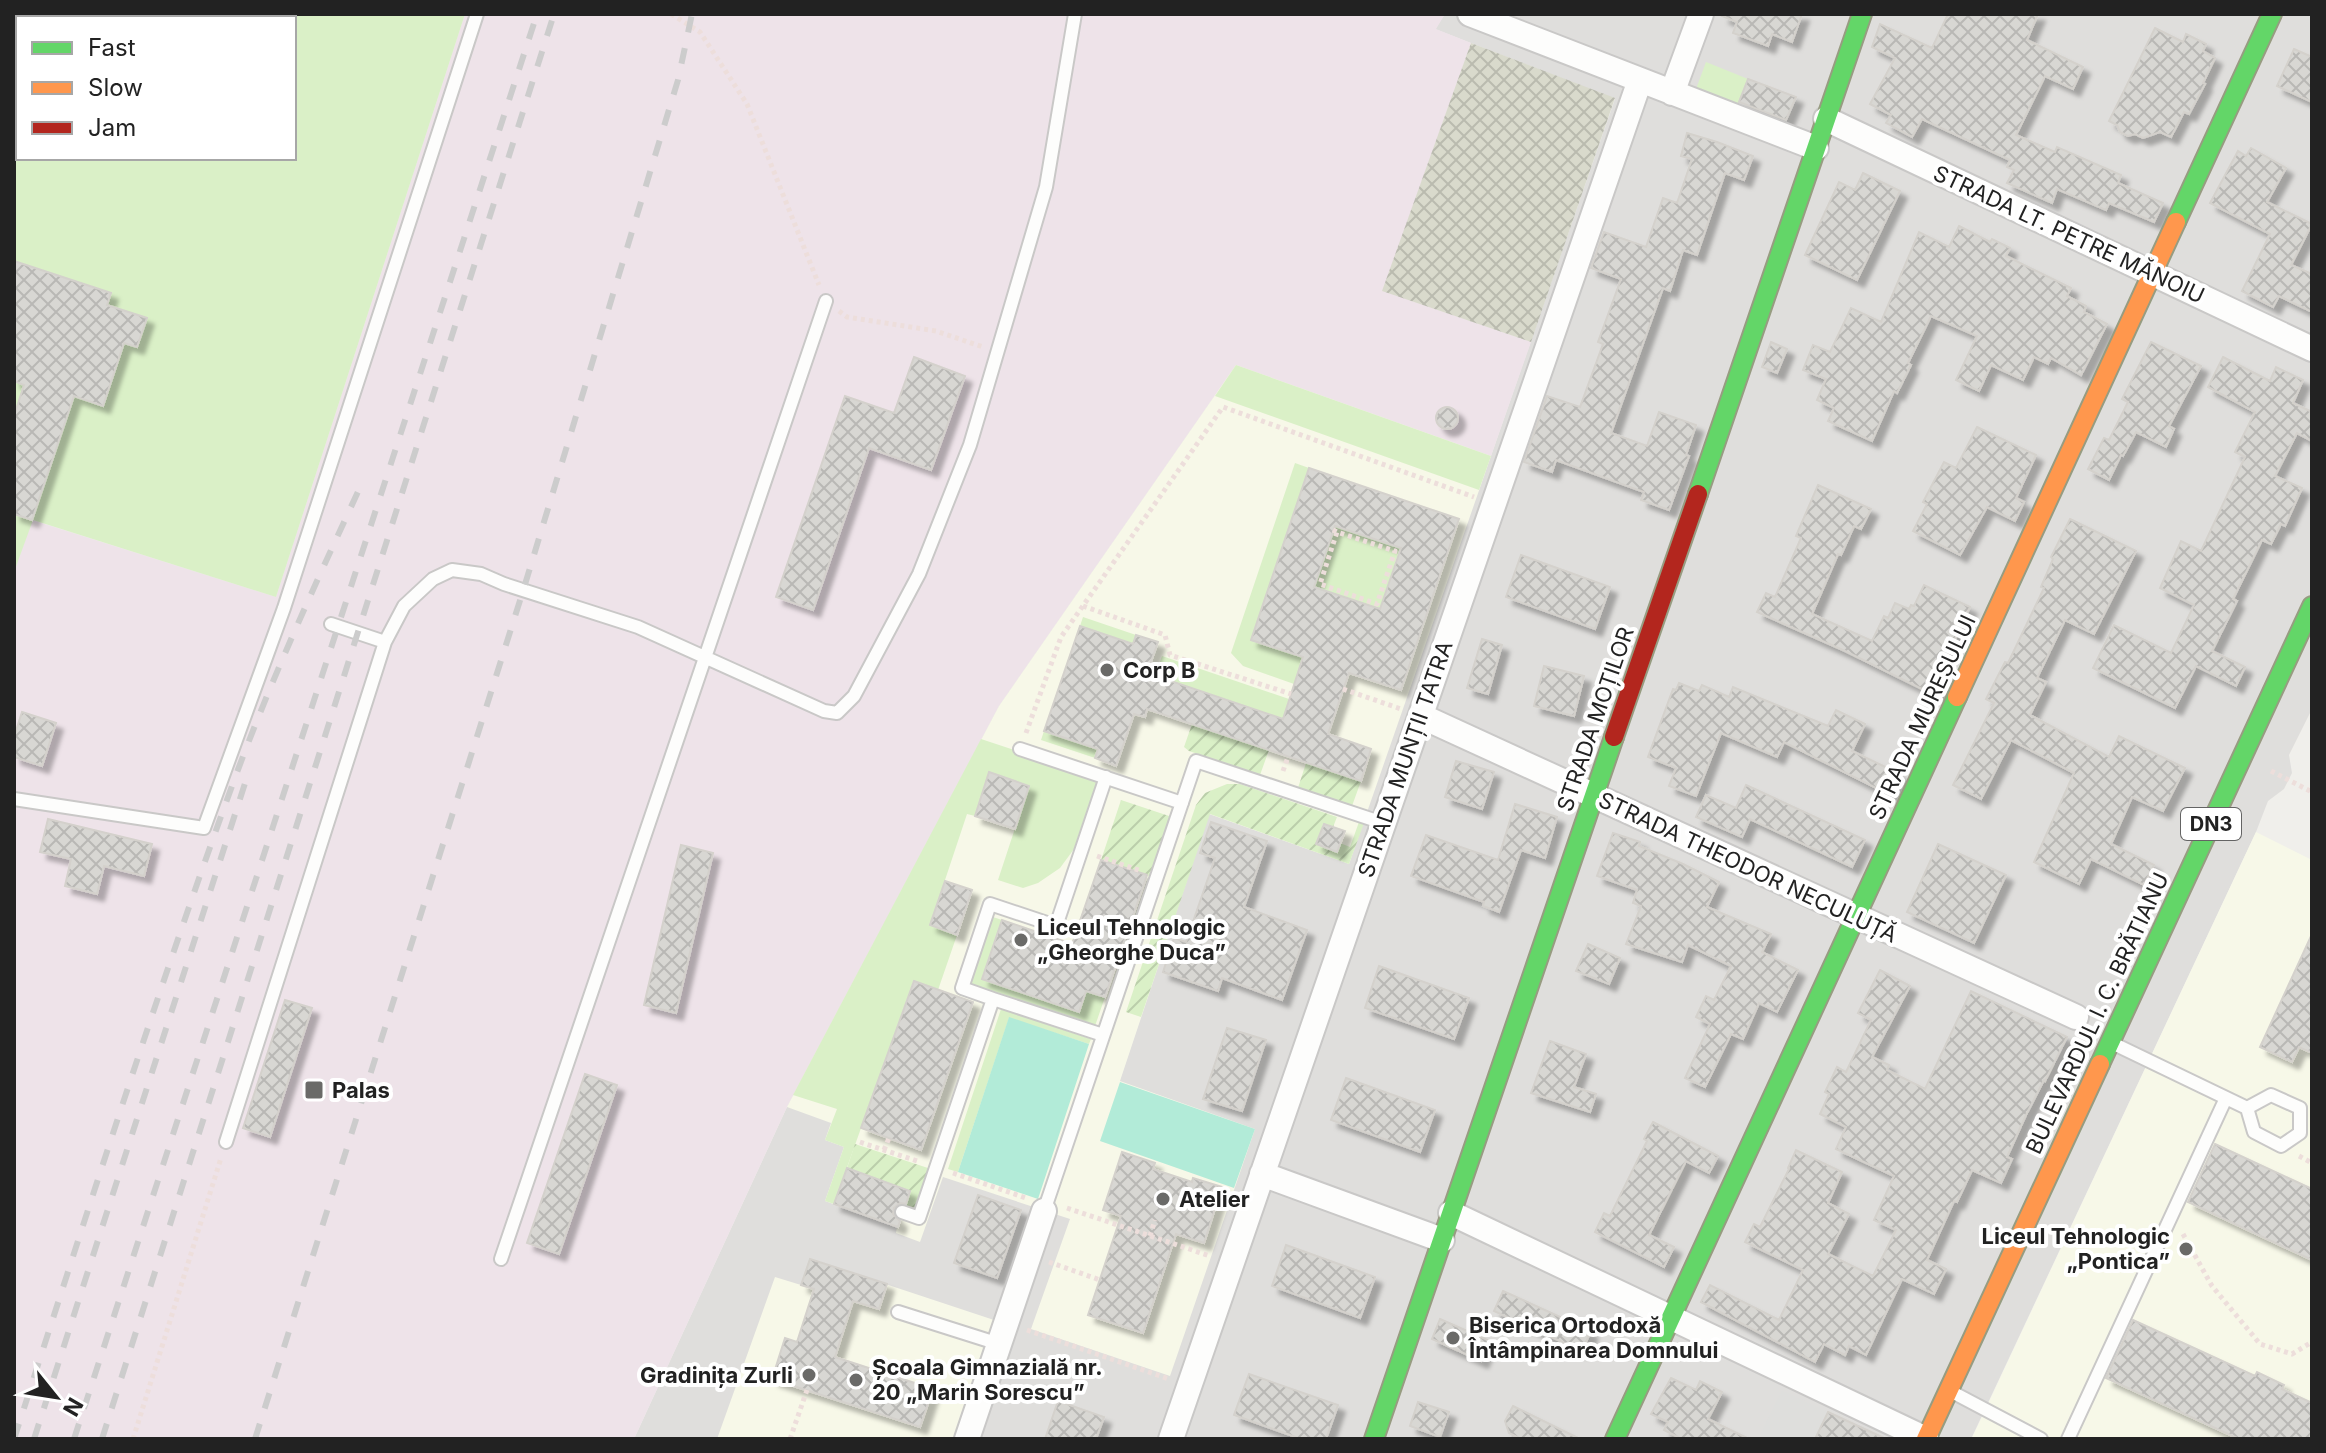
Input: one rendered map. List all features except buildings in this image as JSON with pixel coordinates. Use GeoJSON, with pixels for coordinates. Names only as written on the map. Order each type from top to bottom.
{"type":"FeatureCollection","features":[{"type":"Feature","properties":{"kind":"street"},"geometry":{"type":"LineString","coordinates":[[1470,14],[1816,148]]}},
{"type":"Feature","properties":{"kind":"street"},"geometry":{"type":"LineString","coordinates":[[1672,93],[1701,14]]}},
{"type":"Feature","properties":{"kind":"street","name":"STRADA MOȚILOR"},"geometry":{"type":"LineString","coordinates":[[1374,1439],[1862,14]]}},
{"type":"Feature","properties":{"kind":"street","name":"STRADA MUREȘULUI"},"geometry":{"type":"LineString","coordinates":[[1615,1439],[2272,14]]}},
{"type":"Feature","properties":{"kind":"street","name":"STRADA MUNȚII TATRA"},"geometry":{"type":"LineString","coordinates":[[1171,1439],[1640,80]]}},
{"type":"Feature","properties":{"kind":"street","name":"STRADA LT. PETRE MĂNOIU"},"geometry":{"type":"LineString","coordinates":[[1826,119],[2312,349]]}},
{"type":"Feature","properties":{"kind":"street","name":"BULEVARDUL I. C. BRĂTIANU"},"geometry":{"type":"LineString","coordinates":[[1926,1439],[2312,606]]}},
{"type":"Feature","properties":{"kind":"street","name":"STRADA THEODOR NECULUȚĂ"},"geometry":{"type":"LineString","coordinates":[[1421,716],[2076,1017]]}},
{"type":"Feature","properties":{"kind":"street"},"geometry":{"type":"LineString","coordinates":[[1262,1174],[1442,1240]]}},
{"type":"Feature","properties":{"kind":"street"},"geometry":{"type":"LineString","coordinates":[[967,1439],[1046,1206]]}},
{"type":"Feature","properties":{"kind":"street"},"geometry":{"type":"LineString","coordinates":[[1451,1213],[1926,1439]]}},
{"type":"Feature","properties":{"kind":"lane"},"geometry":{"type":"LineString","coordinates":[[14,799],[204,828],[284,608],[477,14]]}},
{"type":"Feature","properties":{"kind":"lane"},"geometry":{"type":"LineString","coordinates":[[226,1142],[385,642],[404,606],[433,579],[452,570],[481,574],[583,611],[638,627],[824,711],[837,713],[854,696],[919,574],[970,445],[1046,187],[1075,14]]}},
{"type":"Feature","properties":{"kind":"lane"},"geometry":{"type":"LineString","coordinates":[[501,1259],[826,301]]}},
{"type":"Feature","properties":{"kind":"lane"},"geometry":{"type":"LineString","coordinates":[[331,624],[385,642]]}},
{"type":"Feature","properties":{"kind":"lane"},"geometry":{"type":"LineString","coordinates":[[1020,749],[1182,803]]}},
{"type":"Feature","properties":{"kind":"lane"},"geometry":{"type":"LineString","coordinates":[[1046,1206],[1196,761],[1383,823]]}},
{"type":"Feature","properties":{"kind":"lane"},"geometry":{"type":"LineString","coordinates":[[1103,1035],[962,988],[990,904],[1056,926],[1106,777]]}},
{"type":"Feature","properties":{"kind":"lane"},"geometry":{"type":"LineString","coordinates":[[902,1212],[919,1218],[993,999]]}},
{"type":"Feature","properties":{"kind":"lane"},"geometry":{"type":"LineString","coordinates":[[2110,1042],[2247,1108],[2254,1132],[2281,1146],[2300,1133],[2300,1108],[2271,1095],[2247,1108]]}},
{"type":"Feature","properties":{"kind":"lane"},"geometry":{"type":"LineString","coordinates":[[2068,1439],[2226,1098]]}},
{"type":"Feature","properties":{"kind":"lane"},"geometry":{"type":"LineString","coordinates":[[898,1312],[1003,1334]]}},
{"type":"Feature","properties":{"kind":"lane"},"geometry":{"type":"LineString","coordinates":[[1949,1390],[2041,1439]]}},
{"type":"Feature","properties":{"kind":"path"},"geometry":{"type":"LineString","coordinates":[[671,14],[700,32],[747,104],[826,301],[847,317],[936,331],[997,352]]}},
{"type":"Feature","properties":{"kind":"path"},"geometry":{"type":"LineString","coordinates":[[1020,749],[1061,637],[1223,407],[1494,504]]}},
{"type":"Feature","properties":{"kind":"path"},"geometry":{"type":"LineString","coordinates":[[1335,531],[1397,551],[1379,604],[1318,584],[1335,531]]}},
{"type":"Feature","properties":{"kind":"path"},"geometry":{"type":"LineString","coordinates":[[1083,606],[1165,635],[1170,655],[1291,694]]}},
{"type":"Feature","properties":{"kind":"path"},"geometry":{"type":"LineString","coordinates":[[1343,689],[1421,716]]}},
{"type":"Feature","properties":{"kind":"path"},"geometry":{"type":"LineString","coordinates":[[2271,771],[2312,792]]}},
{"type":"Feature","properties":{"kind":"path"},"geometry":{"type":"LineString","coordinates":[[1095,856],[1157,876]]}},
{"type":"Feature","properties":{"kind":"path"},"geometry":{"type":"LineString","coordinates":[[884,1150],[889,1138]]}},
{"type":"Feature","properties":{"kind":"path"},"geometry":{"type":"LineString","coordinates":[[133,1439],[226,1142]]}},
{"type":"Feature","properties":{"kind":"path"},"geometry":{"type":"LineString","coordinates":[[2176,1205],[2181,1231],[2212,1286],[2260,1344],[2292,1354],[2312,1342]]}},
{"type":"Feature","properties":{"kind":"path"},"geometry":{"type":"LineString","coordinates":[[1046,1206],[1231,1263]]}},
{"type":"Feature","properties":{"kind":"path"},"geometry":{"type":"LineString","coordinates":[[1150,1236],[1155,1220]]}},
{"type":"Feature","properties":{"kind":"path"},"geometry":{"type":"LineString","coordinates":[[1029,1256],[1100,1280]]}},
{"type":"Feature","properties":{"kind":"path"},"geometry":{"type":"LineString","coordinates":[[1003,1334],[1189,1385]]}},
{"type":"Feature","properties":{"kind":"path"},"geometry":{"type":"LineString","coordinates":[[790,1439],[807,1390]]}},
{"type":"Feature","properties":{"kind":"shaded area"},"geometry":{"type":"Polygon","coordinates":[[[465,14],[1445,14],[1436,29],[1471,43],[1383,291],[1531,342],[1491,456],[1236,365],[999,706],[787,1107],[634,1439],[14,1439],[14,572],[32,520],[276,597],[465,14]]]}},
{"type":"Feature","properties":{"kind":"shaded area"},"geometry":{"type":"Polygon","coordinates":[[[1445,14],[2312,14],[2312,709],[2289,755],[2292,773],[2284,789],[2268,801],[1971,1439],[634,1439],[787,1107],[999,706],[1236,365],[1491,456],[1615,99],[1435,29],[1445,14]]]}},
{"type":"Feature","properties":{"kind":"shaded area"},"geometry":{"type":"Polygon","coordinates":[[[1471,43],[1615,98],[1531,342],[1382,291],[1471,43]]]}},
{"type":"Feature","properties":{"kind":"shaded area","name":"Liceul Tehnologic „Gheorghe Duca”"},"geometry":{"type":"Polygon","coordinates":[[[1236,365],[1491,456],[1349,864],[1209,814],[1120,1081],[1255,1129],[1170,1376],[1031,1329],[1070,1219],[943,1177],[920,1242],[896,1233],[897,1227],[825,1201],[844,1147],[825,1140],[831,1123],[787,1107],[999,706],[1236,365]]]}},
{"type":"Feature","properties":{"kind":"shaded area","name":"Liceul Tehnologic „Pontica”"},"geometry":{"type":"Polygon","coordinates":[[[2256,832],[2312,860],[2312,1439],[1974,1439],[1972,1438],[2256,832]]]}},
{"type":"Feature","properties":{"kind":"shaded area","name":"Școala Gimnazială nr. 20 „Marin Sorescu”"},"geometry":{"type":"Polygon","coordinates":[[[810,1259],[994,1320],[953,1439],[717,1439],[775,1277],[801,1285],[810,1259]]]}},
{"type":"Feature","properties":{"kind":"shaded area"},"geometry":{"type":"Polygon","coordinates":[[[1782,1390],[1828,1412],[1815,1439],[1768,1439],[1760,1435],[1782,1390]]]}},
{"type":"Feature","properties":{"kind":"green space"},"geometry":{"type":"Polygon","coordinates":[[[14,14],[465,14],[276,597],[33,520],[14,572],[14,14]]]}},
{"type":"Feature","properties":{"kind":"green space"},"geometry":{"type":"Polygon","coordinates":[[[1706,62],[1748,79],[1738,105],[1696,89],[1706,62]]]}},
{"type":"Feature","properties":{"kind":"green space"},"geometry":{"type":"Polygon","coordinates":[[[1236,365],[1491,456],[1479,490],[1215,396],[1236,365]]]}},
{"type":"Feature","properties":{"kind":"green space"},"geometry":{"type":"Polygon","coordinates":[[[1295,463],[1309,468],[1251,639],[1303,657],[1294,684],[1243,666],[1231,653],[1295,463]]]}},
{"type":"Feature","properties":{"kind":"green space"},"geometry":{"type":"Polygon","coordinates":[[[1335,525],[1400,548],[1380,609],[1314,587],[1335,525]]]}},
{"type":"Feature","properties":{"kind":"green space"},"geometry":{"type":"Polygon","coordinates":[[[1083,617],[1136,635],[1133,644],[1080,626],[1083,617]]]}},
{"type":"Feature","properties":{"kind":"green space"},"geometry":{"type":"Polygon","coordinates":[[[1162,656],[1289,699],[1283,719],[1155,676],[1162,656]]]}},
{"type":"Feature","properties":{"kind":"green space"},"geometry":{"type":"Polygon","coordinates":[[[1192,724],[1269,750],[1260,775],[1189,751],[1184,747],[1192,724]]]}},
{"type":"Feature","properties":{"kind":"green space"},"geometry":{"type":"Polygon","coordinates":[[[1044,731],[1098,749],[1095,758],[1041,740],[1044,731]]]}},
{"type":"Feature","properties":{"kind":"green space"},"geometry":{"type":"Polygon","coordinates":[[[981,739],[1098,778],[1074,849],[1060,868],[1038,883],[1023,888],[998,880],[1029,786],[989,772],[975,816],[967,814],[930,925],[957,935],[938,990],[913,982],[834,1204],[825,1201],[844,1147],[825,1140],[837,1109],[793,1095],[981,739]]]}},
{"type":"Feature","properties":{"kind":"green space"},"geometry":{"type":"Polygon","coordinates":[[[1306,763],[1361,781],[1352,806],[1298,788],[1306,763]]]}},
{"type":"Feature","properties":{"kind":"green space"},"geometry":{"type":"Polygon","coordinates":[[[1227,784],[1240,784],[1337,817],[1333,827],[1323,824],[1317,844],[1337,852],[1340,843],[1350,847],[1359,822],[1364,823],[1349,864],[1210,814],[1141,1017],[1126,1012],[1196,805],[1205,793],[1227,784]]]}},
{"type":"Feature","properties":{"kind":"green space"},"geometry":{"type":"Polygon","coordinates":[[[1121,800],[1172,817],[1152,877],[1101,860],[1121,800]]]}},
{"type":"Feature","properties":{"kind":"green space"},"geometry":{"type":"Polygon","coordinates":[[[990,916],[1002,920],[983,979],[1078,1012],[1086,991],[1105,997],[1095,1026],[967,983],[990,916]]]}},
{"type":"Feature","properties":{"kind":"green space"},"geometry":{"type":"Polygon","coordinates":[[[1001,1009],[1091,1039],[1089,1044],[1009,1018],[958,1172],[948,1169],[1001,1009]]]}},
{"type":"Feature","properties":{"kind":"green space"},"geometry":{"type":"Polygon","coordinates":[[[1009,1017],[1089,1044],[1038,1199],[958,1172],[1009,1017]]]}},
{"type":"Feature","properties":{"kind":"green space"},"geometry":{"type":"Polygon","coordinates":[[[1120,1082],[1255,1129],[1234,1188],[1100,1141],[1120,1082]]]}},
{"type":"Feature","properties":{"kind":"green space"},"geometry":{"type":"Polygon","coordinates":[[[855,1144],[931,1169],[917,1208],[905,1205],[910,1191],[847,1168],[855,1144]]]}},
{"type":"Feature","properties":{"kind":"railway"},"geometry":{"type":"LineString","coordinates":[[74,1439],[537,14]]}},
{"type":"Feature","properties":{"kind":"railway"},"geometry":{"type":"LineString","coordinates":[[102,1439],[554,14]]}},
{"type":"Feature","properties":{"kind":"railway"},"geometry":{"type":"LineString","coordinates":[[255,1439],[523,591],[678,80],[692,14]]}},
{"type":"Feature","properties":{"kind":"railway"},"geometry":{"type":"LineString","coordinates":[[14,1439],[206,857],[250,738],[363,481]]}},
{"type":"Feature","properties":{"kind":"railway"},"geometry":{"type":"LineString","coordinates":[[34,1439],[247,777]]}},
{"type":"Feature","properties":{"kind":"traffic: fast"},"geometry":{"type":"LineString","coordinates":[[1698,494],[1862,14]]}},
{"type":"Feature","properties":{"kind":"traffic: fast"},"geometry":{"type":"LineString","coordinates":[[2176,222],[2272,14]]}},
{"type":"Feature","properties":{"kind":"traffic: fast"},"geometry":{"type":"LineString","coordinates":[[2100,1064],[2312,606]]}},
{"type":"Feature","properties":{"kind":"traffic: fast"},"geometry":{"type":"LineString","coordinates":[[1615,1439],[1957,697]]}},
{"type":"Feature","properties":{"kind":"traffic: fast"},"geometry":{"type":"LineString","coordinates":[[1374,1439],[1614,737]]}},
{"type":"Feature","properties":{"kind":"traffic: slow"},"geometry":{"type":"LineString","coordinates":[[1957,697],[2176,222]]}},
{"type":"Feature","properties":{"kind":"traffic: slow"},"geometry":{"type":"LineString","coordinates":[[1926,1439],[2100,1064]]}},
{"type":"Feature","properties":{"kind":"traffic: jam"},"geometry":{"type":"LineString","coordinates":[[1614,737],[1698,494]]}},
{"type":"Feature","properties":{"kind":"place","name":"Corp B"},"geometry":{"type":"Point","coordinates":[1107,670]}},
{"type":"Feature","properties":{"kind":"place","name":"Liceul Tehnologic „Gheorghe Duca”"},"geometry":{"type":"Point","coordinates":[1021,940]}},
{"type":"Feature","properties":{"kind":"place","name":"Palas"},"geometry":{"type":"Point","coordinates":[314,1090]}},
{"type":"Feature","properties":{"kind":"place","name":"Atelier"},"geometry":{"type":"Point","coordinates":[1163,1199]}},
{"type":"Feature","properties":{"kind":"place","name":"Liceul Tehnologic „Pontica”"},"geometry":{"type":"Point","coordinates":[2186,1249]}},
{"type":"Feature","properties":{"kind":"place","name":"Biserica Ortodoxă Întâmpinarea Domnului"},"geometry":{"type":"Point","coordinates":[1453,1338]}},
{"type":"Feature","properties":{"kind":"place","name":"Gradinița Zurli"},"geometry":{"type":"Point","coordinates":[809,1375]}},
{"type":"Feature","properties":{"kind":"place","name":"Școala Gimnazială nr. 20 „Marin Sorescu”"},"geometry":{"type":"Point","coordinates":[856,1380]}}]}
